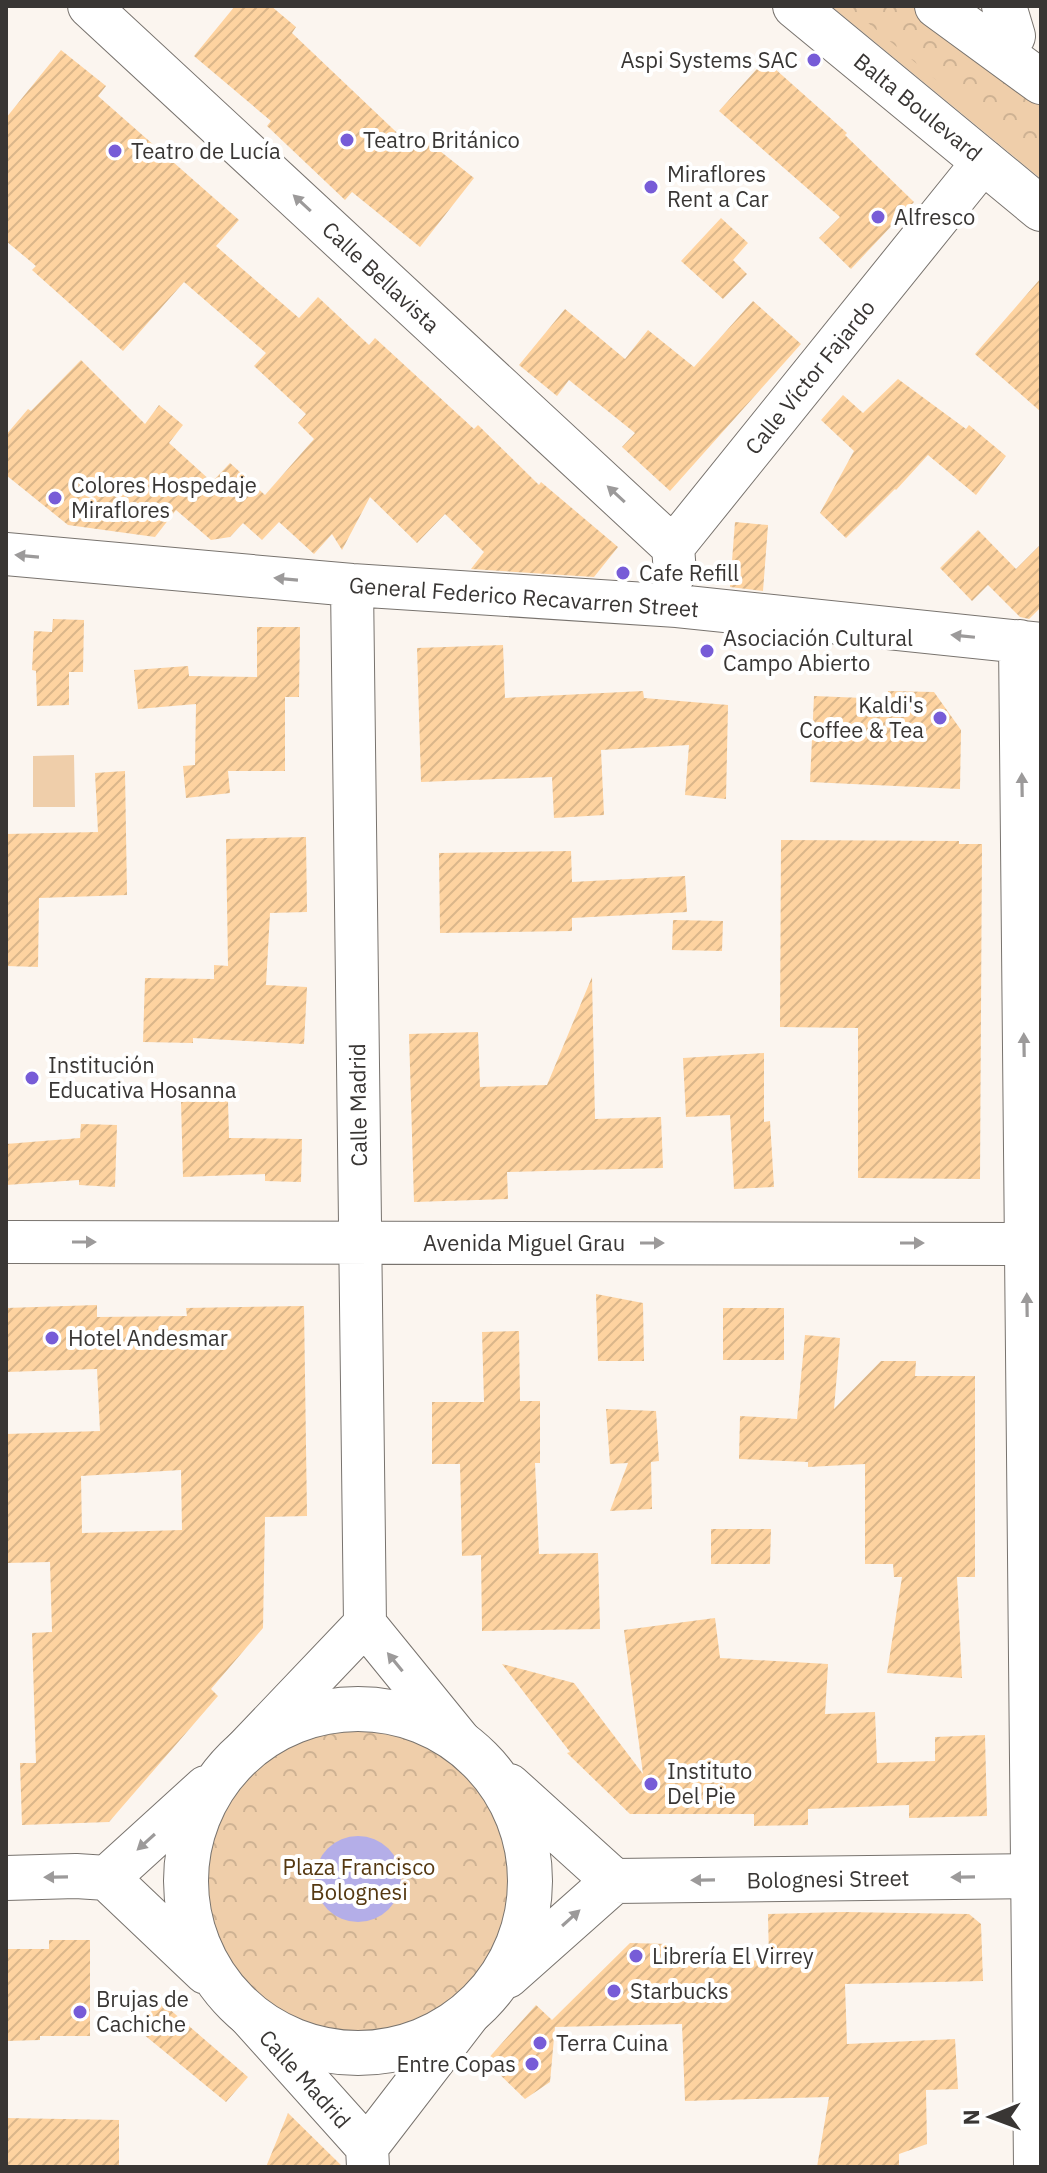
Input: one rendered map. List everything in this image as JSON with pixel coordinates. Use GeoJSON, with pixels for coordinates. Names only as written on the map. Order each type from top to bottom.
{"type":"FeatureCollection","features":[{"type":"Feature","properties":{"kind":"main road","name":"Balta Boulevard"},"geometry":{"type":"LineString","coordinates":[[795,6],[1041,209]]}},
{"type":"Feature","properties":{"kind":"main road"},"geometry":{"type":"LineString","coordinates":[[937,6],[1041,82]]}},
{"type":"Feature","properties":{"kind":"main road"},"geometry":{"type":"LineString","coordinates":[[974,6],[1019,33]]}},
{"type":"Feature","properties":{"kind":"main road"},"geometry":{"type":"LineString","coordinates":[[6,1878],[107,1878],[234,2000],[275,2032],[310,2047],[359,2054],[396,2049],[432,2037],[482,1999],[614,1881],[471,1752],[438,1728],[387,1710],[360,1708],[335,1709],[287,1723],[235,1760],[107,1878]]}},
{"type":"Feature","properties":{"kind":"main road"},"geometry":{"type":"LineString","coordinates":[[471,1752],[508,1796],[517,1816],[528,1858],[530,1880],[527,1909],[513,1956],[482,1999]]}},
{"type":"Feature","properties":{"kind":"main road"},"geometry":{"type":"LineString","coordinates":[[234,2000],[207,1964],[196,1938],[186,1880],[192,1833],[200,1811],[211,1790],[235,1760]]}},
{"type":"Feature","properties":{"kind":"main road","name":"Bolognesi Street"},"geometry":{"type":"LineString","coordinates":[[614,1881],[1037,1876]]}},
{"type":"Feature","properties":{"kind":"street","name":"Calle Bellavista"},"geometry":{"type":"LineString","coordinates":[[89,6],[673,547]]}},
{"type":"Feature","properties":{"kind":"street","name":"Calle Víctor Fajardo"},"geometry":{"type":"LineString","coordinates":[[673,547],[984,161]]}},
{"type":"Feature","properties":{"kind":"street"},"geometry":{"type":"LineString","coordinates":[[673,547],[677,606]]}},
{"type":"Feature","properties":{"kind":"street","name":"General Federico Recavarren Street"},"geometry":{"type":"LineString","coordinates":[[6,554],[352,585],[677,606],[1031,642]]}},
{"type":"Feature","properties":{"kind":"street","name":"Calle Madrid"},"geometry":{"type":"LineString","coordinates":[[352,585],[365,1624]]}},
{"type":"Feature","properties":{"kind":"street"},"geometry":{"type":"LineString","coordinates":[[1031,642],[1037,1876],[1035,2167]]}},
{"type":"Feature","properties":{"kind":"street","name":"Avenida Miguel Grau"},"geometry":{"type":"LineString","coordinates":[[6,1242],[1033,1243]]}},
{"type":"Feature","properties":{"kind":"street"},"geometry":{"type":"LineString","coordinates":[[235,1760],[365,1624],[471,1752]]}},
{"type":"Feature","properties":{"kind":"street","name":"Calle Madrid"},"geometry":{"type":"LineString","coordinates":[[234,2000],[367,2157],[482,1999]]}},
{"type":"Feature","properties":{"kind":"green space"},"geometry":{"type":"Polygon","coordinates":[[[831,6],[877,6],[1041,128],[1041,179],[831,6]]]}},
{"type":"Feature","properties":{"kind":"green space"},"geometry":{"type":"Polygon","coordinates":[[[848,6],[913,6],[1041,101],[1041,168],[848,6]]]}},
{"type":"Feature","properties":{"kind":"green space"},"geometry":{"type":"Polygon","coordinates":[[[74,755],[75,807],[33,807],[33,756],[74,755]]]}},
{"type":"Feature","properties":{"kind":"green space","name":"Plaza Francisco Bolognesi"},"geometry":{"type":"Polygon","coordinates":[[[359,1726],[389,1729],[418,1738],[445,1752],[468,1771],[487,1794],[501,1821],[510,1850],[513,1880],[510,1910],[501,1939],[487,1966],[468,1989],[445,2008],[418,2022],[389,2031],[359,2034],[329,2031],[300,2022],[273,2008],[250,1989],[231,1966],[217,1939],[208,1910],[205,1880],[208,1850],[217,1821],[231,1794],[250,1771],[273,1752],[300,1738],[329,1729],[359,1726]]]}},
{"type":"Feature","properties":{"kind":"shaded area"},"geometry":{"type":"Polygon","coordinates":[[[358,1836],[375,1839],[389,1848],[398,1862],[401,1879],[398,1896],[389,1910],[375,1919],[358,1922],[341,1919],[327,1910],[318,1896],[315,1879],[318,1862],[327,1848],[341,1839],[358,1836]]]}},
{"type":"Feature","properties":{"kind":"building"},"geometry":{"type":"Polygon","coordinates":[[[235,6],[271,6],[296,27],[292,33],[412,147],[421,136],[474,178],[420,247],[352,192],[345,200],[267,126],[271,121],[194,56],[235,6]]]}},
{"type":"Feature","properties":{"kind":"building"},"geometry":{"type":"Polygon","coordinates":[[[61,50],[106,86],[98,96],[239,220],[216,246],[299,318],[318,297],[369,345],[375,338],[474,429],[478,425],[539,485],[541,482],[618,547],[594,577],[471,569],[484,552],[445,514],[417,543],[370,497],[342,550],[332,534],[314,554],[279,522],[262,540],[243,523],[230,537],[211,540],[176,510],[155,537],[68,525],[6,475],[6,435],[28,409],[31,411],[81,360],[145,424],[159,405],[183,425],[169,443],[212,482],[230,463],[265,495],[314,439],[298,423],[306,414],[254,366],[266,353],[184,282],[123,351],[32,270],[36,266],[6,241],[6,118],[61,50]]]}},
{"type":"Feature","properties":{"kind":"building"},"geometry":{"type":"Polygon","coordinates":[[[765,60],[847,133],[845,135],[914,202],[851,269],[819,238],[840,217],[719,111],[765,60]]]}},
{"type":"Feature","properties":{"kind":"building"},"geometry":{"type":"Polygon","coordinates":[[[721,218],[748,243],[733,260],[747,274],[723,299],[681,261],[721,218]]]}},
{"type":"Feature","properties":{"kind":"building"},"geometry":{"type":"Polygon","coordinates":[[[1041,278],[1041,412],[975,354],[1041,278]]]}},
{"type":"Feature","properties":{"kind":"building"},"geometry":{"type":"Polygon","coordinates":[[[753,301],[801,344],[670,491],[622,447],[635,433],[569,380],[557,396],[519,365],[565,309],[625,359],[648,330],[694,367],[753,301]]]}},
{"type":"Feature","properties":{"kind":"building"},"geometry":{"type":"Polygon","coordinates":[[[898,379],[966,429],[969,425],[1006,456],[976,495],[928,455],[846,538],[820,513],[854,451],[821,420],[843,395],[863,413],[898,379]]]}},
{"type":"Feature","properties":{"kind":"building"},"geometry":{"type":"Polygon","coordinates":[[[735,522],[768,525],[763,591],[730,587],[735,522]]]}},
{"type":"Feature","properties":{"kind":"building"},"geometry":{"type":"Polygon","coordinates":[[[978,530],[1016,569],[1041,544],[1041,607],[1029,619],[1020,617],[988,585],[972,601],[940,568],[978,530]]]}},
{"type":"Feature","properties":{"kind":"building"},"geometry":{"type":"Polygon","coordinates":[[[53,619],[84,620],[83,672],[69,672],[69,705],[37,706],[36,671],[32,670],[34,631],[52,632],[53,619]]]}},
{"type":"Feature","properties":{"kind":"building"},"geometry":{"type":"Polygon","coordinates":[[[257,627],[300,627],[299,697],[285,697],[285,771],[228,771],[230,793],[186,798],[183,766],[195,765],[196,704],[138,709],[134,670],[188,666],[189,676],[257,677],[257,627]]]}},
{"type":"Feature","properties":{"kind":"building"},"geometry":{"type":"Polygon","coordinates":[[[503,645],[505,698],[643,691],[644,698],[728,705],[726,799],[685,795],[689,745],[601,750],[604,815],[554,818],[552,777],[421,782],[417,648],[503,645]]]}},
{"type":"Feature","properties":{"kind":"building"},"geometry":{"type":"Polygon","coordinates":[[[888,691],[934,692],[961,730],[960,789],[810,782],[814,696],[888,699],[888,691]]]}},
{"type":"Feature","properties":{"kind":"building"},"geometry":{"type":"Polygon","coordinates":[[[125,771],[127,895],[39,898],[38,967],[6,966],[6,834],[98,832],[95,773],[125,771]]]}},
{"type":"Feature","properties":{"kind":"building"},"geometry":{"type":"Polygon","coordinates":[[[306,837],[307,912],[270,913],[266,985],[307,987],[304,1044],[193,1038],[193,1043],[143,1042],[145,978],[214,979],[214,965],[228,966],[226,839],[306,837]]]}},
{"type":"Feature","properties":{"kind":"building"},"geometry":{"type":"Polygon","coordinates":[[[781,840],[959,841],[959,844],[982,844],[980,1179],[858,1178],[858,1028],[780,1027],[781,840]]]}},
{"type":"Feature","properties":{"kind":"building"},"geometry":{"type":"Polygon","coordinates":[[[571,851],[572,882],[685,876],[687,912],[572,918],[572,931],[440,933],[439,853],[571,851]]]}},
{"type":"Feature","properties":{"kind":"building"},"geometry":{"type":"Polygon","coordinates":[[[673,920],[723,921],[722,951],[672,950],[673,920]]]}},
{"type":"Feature","properties":{"kind":"building"},"geometry":{"type":"Polygon","coordinates":[[[592,977],[595,1119],[661,1117],[663,1168],[507,1172],[508,1199],[414,1202],[409,1034],[478,1032],[480,1087],[547,1085],[592,977]]]}},
{"type":"Feature","properties":{"kind":"building"},"geometry":{"type":"Polygon","coordinates":[[[764,1053],[764,1122],[770,1121],[774,1187],[734,1189],[730,1115],[686,1117],[683,1058],[764,1053]]]}},
{"type":"Feature","properties":{"kind":"building"},"geometry":{"type":"Polygon","coordinates":[[[228,1101],[229,1138],[302,1139],[301,1182],[265,1181],[265,1174],[183,1177],[181,1102],[228,1101]]]}},
{"type":"Feature","properties":{"kind":"building"},"geometry":{"type":"Polygon","coordinates":[[[81,1124],[117,1125],[115,1187],[79,1185],[79,1180],[6,1185],[6,1144],[80,1138],[81,1124]]]}},
{"type":"Feature","properties":{"kind":"building"},"geometry":{"type":"Polygon","coordinates":[[[596,1294],[643,1303],[644,1361],[598,1361],[596,1294]]]}},
{"type":"Feature","properties":{"kind":"building"},"geometry":{"type":"Polygon","coordinates":[[[97,1305],[97,1317],[187,1316],[186,1308],[304,1306],[307,1516],[265,1517],[263,1628],[211,1689],[218,1696],[109,1822],[22,1825],[20,1763],[36,1763],[32,1633],[52,1632],[50,1562],[6,1563],[6,1434],[100,1431],[97,1369],[6,1372],[6,1308],[97,1305]],[[181,1470],[81,1476],[82,1533],[182,1530],[181,1470]]]}},
{"type":"Feature","properties":{"kind":"building"},"geometry":{"type":"Polygon","coordinates":[[[723,1308],[784,1308],[784,1360],[723,1360],[723,1308]]]}},
{"type":"Feature","properties":{"kind":"building"},"geometry":{"type":"Polygon","coordinates":[[[519,1331],[520,1401],[540,1401],[540,1463],[535,1463],[539,1554],[598,1553],[600,1629],[482,1631],[481,1555],[462,1556],[460,1464],[432,1464],[432,1402],[484,1402],[482,1332],[519,1331]]]}},
{"type":"Feature","properties":{"kind":"building"},"geometry":{"type":"Polygon","coordinates":[[[805,1335],[840,1338],[834,1409],[881,1361],[916,1361],[915,1376],[975,1376],[975,1577],[957,1577],[962,1678],[887,1673],[902,1577],[894,1577],[893,1564],[865,1564],[865,1464],[808,1467],[808,1462],[739,1459],[740,1416],[797,1419],[805,1335]]]}},
{"type":"Feature","properties":{"kind":"building"},"geometry":{"type":"Polygon","coordinates":[[[606,1409],[656,1411],[659,1461],[651,1462],[652,1509],[610,1511],[628,1463],[610,1464],[606,1409]]]}},
{"type":"Feature","properties":{"kind":"building"},"geometry":{"type":"Polygon","coordinates":[[[711,1529],[771,1529],[770,1564],[711,1564],[711,1529]]]}},
{"type":"Feature","properties":{"kind":"building"},"geometry":{"type":"Polygon","coordinates":[[[715,1618],[720,1658],[828,1664],[825,1714],[875,1712],[877,1763],[935,1761],[935,1737],[985,1735],[987,1816],[909,1818],[909,1805],[808,1809],[808,1825],[754,1826],[754,1814],[630,1814],[567,1753],[570,1752],[502,1664],[574,1683],[643,1774],[624,1630],[715,1618]]]}},
{"type":"Feature","properties":{"kind":"building"},"geometry":{"type":"Polygon","coordinates":[[[768,1914],[969,1914],[981,1924],[983,1981],[845,1984],[847,2044],[955,2039],[958,2089],[926,2090],[927,2144],[899,2154],[899,2167],[817,2167],[829,2097],[685,2101],[682,2024],[555,2027],[550,2082],[525,2099],[486,2061],[536,2005],[552,2020],[630,1943],[670,1944],[671,1963],[769,1960],[768,1914]]]}},
{"type":"Feature","properties":{"kind":"building"},"geometry":{"type":"Polygon","coordinates":[[[49,1940],[90,1940],[90,2036],[40,2036],[40,2040],[6,2041],[6,1949],[49,1949],[49,1940]]]}},
{"type":"Feature","properties":{"kind":"building"},"geometry":{"type":"Polygon","coordinates":[[[160,2001],[248,2077],[226,2102],[137,2029],[160,2001]]]}},
{"type":"Feature","properties":{"kind":"building"},"geometry":{"type":"Polygon","coordinates":[[[288,2113],[343,2167],[266,2167],[288,2113]]]}},
{"type":"Feature","properties":{"kind":"building"},"geometry":{"type":"Polygon","coordinates":[[[6,2118],[119,2120],[119,2167],[6,2167],[6,2118]]]}},
{"type":"Feature","properties":{"kind":"place","name":"Aspi Systems SAC"},"geometry":{"type":"Point","coordinates":[814,60]}},
{"type":"Feature","properties":{"kind":"place","name":"Teatro Británico"},"geometry":{"type":"Point","coordinates":[347,140]}},
{"type":"Feature","properties":{"kind":"place","name":"Teatro de Lucía"},"geometry":{"type":"Point","coordinates":[115,151]}},
{"type":"Feature","properties":{"kind":"place","name":"Miraflores Rent a Car"},"geometry":{"type":"Point","coordinates":[651,187]}},
{"type":"Feature","properties":{"kind":"place","name":"Alfresco"},"geometry":{"type":"Point","coordinates":[878,217]}},
{"type":"Feature","properties":{"kind":"place","name":"Colores Hospedaje Miraflores"},"geometry":{"type":"Point","coordinates":[55,498]}},
{"type":"Feature","properties":{"kind":"place","name":"Cafe Refill"},"geometry":{"type":"Point","coordinates":[623,573]}},
{"type":"Feature","properties":{"kind":"place","name":"Asociación Cultural Campo Abierto"},"geometry":{"type":"Point","coordinates":[707,651]}},
{"type":"Feature","properties":{"kind":"place","name":"Kaldi's Coffee & Tea"},"geometry":{"type":"Point","coordinates":[940,718]}},
{"type":"Feature","properties":{"kind":"place","name":"Institución Educativa Hosanna"},"geometry":{"type":"Point","coordinates":[32,1078]}},
{"type":"Feature","properties":{"kind":"place","name":"Hotel Andesmar"},"geometry":{"type":"Point","coordinates":[52,1338]}},
{"type":"Feature","properties":{"kind":"place","name":"Instituto Del Pie"},"geometry":{"type":"Point","coordinates":[651,1784]}},
{"type":"Feature","properties":{"kind":"place","name":"Librería El Virrey"},"geometry":{"type":"Point","coordinates":[636,1956]}},
{"type":"Feature","properties":{"kind":"place","name":"Starbucks"},"geometry":{"type":"Point","coordinates":[614,1991]}},
{"type":"Feature","properties":{"kind":"place","name":"Brujas de Cachiche"},"geometry":{"type":"Point","coordinates":[80,2012]}},
{"type":"Feature","properties":{"kind":"place","name":"Terra Cuina"},"geometry":{"type":"Point","coordinates":[540,2043]}},
{"type":"Feature","properties":{"kind":"place","name":"Entre Copas"},"geometry":{"type":"Point","coordinates":[532,2064]}}]}
